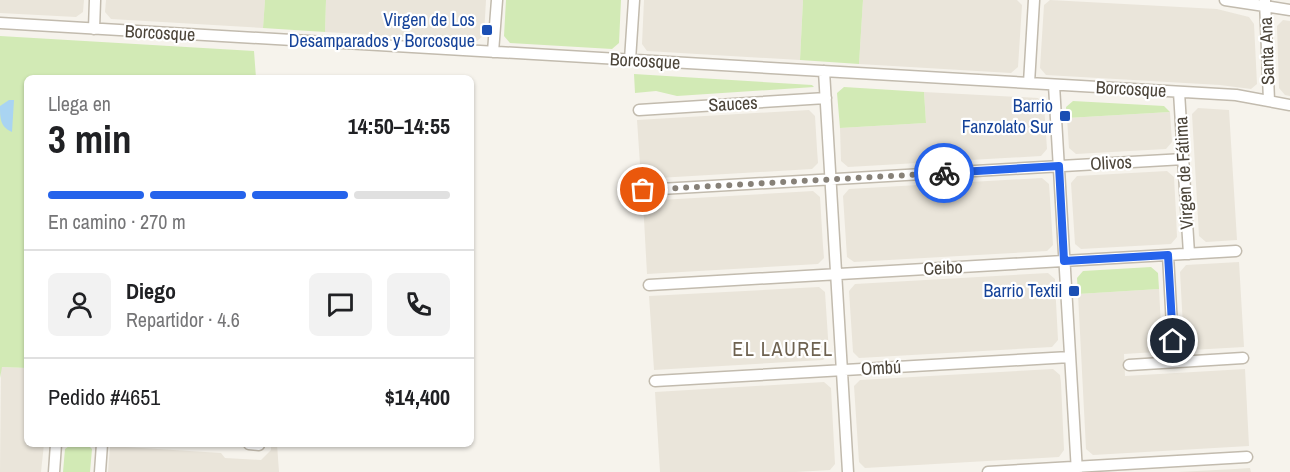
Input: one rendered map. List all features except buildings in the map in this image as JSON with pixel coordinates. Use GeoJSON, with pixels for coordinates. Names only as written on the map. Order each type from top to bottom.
{"type":"FeatureCollection","features":[{"type":"Feature","properties":{"kind":"street"},"geometry":{"type":"LineString","coordinates":[[94,29],[95,0]]}},
{"type":"Feature","properties":{"kind":"street"},"geometry":{"type":"LineString","coordinates":[[494,52],[497,0]]}},
{"type":"Feature","properties":{"kind":"street"},"geometry":{"type":"LineString","coordinates":[[630,60],[634,0]]}},
{"type":"Feature","properties":{"kind":"street"},"geometry":{"type":"LineString","coordinates":[[1029,83],[1034,0]]}},
{"type":"Feature","properties":{"kind":"street"},"geometry":{"type":"LineString","coordinates":[[1225,0],[1265,3],[1290,10]]}},
{"type":"Feature","properties":{"kind":"street","name":"Santa Ana"},"geometry":{"type":"LineString","coordinates":[[1265,3],[1269,101]]}},
{"type":"Feature","properties":{"kind":"street","name":"Borcosque"},"geometry":{"type":"LineString","coordinates":[[0,23],[1236,95],[1290,105]]}},
{"type":"Feature","properties":{"kind":"street"},"geometry":{"type":"LineString","coordinates":[[824,71],[848,472]]}},
{"type":"Feature","properties":{"kind":"street"},"geometry":{"type":"LineString","coordinates":[[1054,85],[1077,469]]}},
{"type":"Feature","properties":{"kind":"street","name":"Virgen de Fátima"},"geometry":{"type":"LineString","coordinates":[[1179,92],[1189,254]]}},
{"type":"Feature","properties":{"kind":"street","name":"Sauces"},"geometry":{"type":"LineString","coordinates":[[639,110],[826,98]]}},
{"type":"Feature","properties":{"kind":"street","name":"Olivos"},"geometry":{"type":"LineString","coordinates":[[643,190],[1184,159]]}},
{"type":"Feature","properties":{"kind":"street","name":"Ceibo"},"geometry":{"type":"LineString","coordinates":[[649,285],[1236,251]]}},
{"type":"Feature","properties":{"kind":"street","name":"Virgen de Fátima"},"geometry":{"type":"LineString","coordinates":[[1168,255],[1174,362]]}},
{"type":"Feature","properties":{"kind":"street","name":"Ombú"},"geometry":{"type":"LineString","coordinates":[[655,381],[1070,357]]}},
{"type":"Feature","properties":{"kind":"street"},"geometry":{"type":"LineString","coordinates":[[1129,365],[1243,358]]}},
{"type":"Feature","properties":{"kind":"street"},"geometry":{"type":"LineString","coordinates":[[54,472],[56,447]]}},
{"type":"Feature","properties":{"kind":"street"},"geometry":{"type":"LineString","coordinates":[[100,472],[102,447]]}},
{"type":"Feature","properties":{"kind":"street"},"geometry":{"type":"LineString","coordinates":[[987,472],[1077,469],[1247,457]]}},
{"type":"Feature","properties":{"kind":"shaded area"},"geometry":{"type":"Polygon","coordinates":[[[0,0],[84,0],[83,12],[76,17],[0,13],[0,0]]]}},
{"type":"Feature","properties":{"kind":"shaded area"},"geometry":{"type":"Polygon","coordinates":[[[106,0],[265,0],[263,28],[111,19],[105,12],[106,0]]]}},
{"type":"Feature","properties":{"kind":"shaded area"},"geometry":{"type":"Polygon","coordinates":[[[326,0],[486,0],[484,35],[477,41],[325,32],[326,0]]]}},
{"type":"Feature","properties":{"kind":"shaded area"},"geometry":{"type":"Polygon","coordinates":[[[644,0],[803,0],[800,60],[647,51],[642,44],[644,0]]]}},
{"type":"Feature","properties":{"kind":"shaded area"},"geometry":{"type":"Polygon","coordinates":[[[863,0],[1017,0],[1022,5],[1018,67],[1011,73],[859,64],[863,0]]]}},
{"type":"Feature","properties":{"kind":"shaded area"},"geometry":{"type":"Polygon","coordinates":[[[1050,0],[1217,9],[1249,17],[1254,24],[1257,84],[1251,89],[1220,85],[1046,75],[1040,68],[1044,5],[1050,0]]]}},
{"type":"Feature","properties":{"kind":"shaded area"},"geometry":{"type":"Polygon","coordinates":[[[1283,20],[1290,21],[1290,96],[1285,95],[1279,88],[1277,26],[1283,20]]]}},
{"type":"Feature","properties":{"kind":"shaded area"},"geometry":{"type":"Polygon","coordinates":[[[924,92],[1038,98],[1044,105],[1047,149],[1041,156],[848,167],[841,161],[840,128],[926,123],[924,92]]]}},
{"type":"Feature","properties":{"kind":"shaded area"},"geometry":{"type":"Polygon","coordinates":[[[1198,108],[1229,110],[1237,240],[1206,242],[1199,236],[1192,114],[1198,108]]]}},
{"type":"Feature","properties":{"kind":"shaded area"},"geometry":{"type":"Polygon","coordinates":[[[809,110],[815,116],[818,163],[812,169],[641,179],[637,120],[809,110]]]}},
{"type":"Feature","properties":{"kind":"shaded area"},"geometry":{"type":"Polygon","coordinates":[[[1170,112],[1172,142],[1166,149],[1076,154],[1069,148],[1067,118],[1170,112]]]}},
{"type":"Feature","properties":{"kind":"shaded area"},"geometry":{"type":"Polygon","coordinates":[[[1167,171],[1174,177],[1177,237],[1171,244],[1081,249],[1075,244],[1071,183],[1077,176],[1167,171]]]}},
{"type":"Feature","properties":{"kind":"shaded area"},"geometry":{"type":"Polygon","coordinates":[[[1042,178],[1049,184],[1053,245],[1047,251],[854,262],[847,257],[843,196],[849,189],[1042,178]]]}},
{"type":"Feature","properties":{"kind":"shaded area"},"geometry":{"type":"Polygon","coordinates":[[[813,191],[820,197],[824,258],[818,264],[647,274],[643,201],[813,191]]]}},
{"type":"Feature","properties":{"kind":"shaded area"},"geometry":{"type":"Polygon","coordinates":[[[1239,262],[1244,347],[1191,350],[1184,345],[1180,272],[1186,265],[1239,262]]]}},
{"type":"Feature","properties":{"kind":"shaded area"},"geometry":{"type":"Polygon","coordinates":[[[1048,273],[1055,279],[1058,340],[1052,347],[859,358],[853,352],[849,291],[855,284],[1048,273]]]}},
{"type":"Feature","properties":{"kind":"shaded area"},"geometry":{"type":"Polygon","coordinates":[[[819,287],[825,292],[829,353],[823,360],[654,370],[649,296],[819,287]]]}},
{"type":"Feature","properties":{"kind":"shaded area"},"geometry":{"type":"Polygon","coordinates":[[[1159,289],[1162,346],[1156,352],[1124,354],[1125,376],[1245,369],[1249,446],[1093,455],[1086,449],[1078,294],[1159,289]]]}},
{"type":"Feature","properties":{"kind":"shaded area"},"geometry":{"type":"Polygon","coordinates":[[[1,367],[24,368],[24,447],[44,447],[41,472],[0,472],[1,367]]]}},
{"type":"Feature","properties":{"kind":"shaded area"},"geometry":{"type":"Polygon","coordinates":[[[1053,369],[1060,375],[1061,383],[1064,450],[1059,457],[865,468],[859,462],[854,386],[860,380],[1053,369]]]}},
{"type":"Feature","properties":{"kind":"shaded area"},"geometry":{"type":"Polygon","coordinates":[[[824,382],[831,388],[835,464],[830,470],[660,472],[655,392],[824,382]]]}},
{"type":"Feature","properties":{"kind":"shaded area"},"geometry":{"type":"Polygon","coordinates":[[[110,447],[221,453],[225,458],[261,460],[271,450],[271,447],[277,447],[279,472],[108,472],[110,447]]]}},
{"type":"Feature","properties":{"kind":"shaded area"},"geometry":{"type":"Polygon","coordinates":[[[1250,468],[1251,472],[1178,472],[1235,469],[1250,468]]]}},
{"type":"Feature","properties":{"kind":"green space"},"geometry":{"type":"Polygon","coordinates":[[[265,0],[326,0],[325,32],[263,28],[265,0]]]}},
{"type":"Feature","properties":{"kind":"green space"},"geometry":{"type":"Polygon","coordinates":[[[506,0],[621,0],[619,43],[612,49],[510,43],[504,36],[506,0]]]}},
{"type":"Feature","properties":{"kind":"green space"},"geometry":{"type":"Polygon","coordinates":[[[803,0],[863,0],[859,64],[800,60],[803,0]]]}},
{"type":"Feature","properties":{"kind":"green space"},"geometry":{"type":"Polygon","coordinates":[[[0,36],[254,51],[256,75],[24,75],[24,368],[2,367],[0,378],[0,36]]]}},
{"type":"Feature","properties":{"kind":"green space"},"geometry":{"type":"Polygon","coordinates":[[[634,74],[812,85],[814,87],[677,96],[656,91],[635,93],[634,74]]]}},
{"type":"Feature","properties":{"kind":"green space"},"geometry":{"type":"Polygon","coordinates":[[[844,87],[924,92],[926,123],[840,128],[837,93],[844,87]]]}},
{"type":"Feature","properties":{"kind":"green space"},"geometry":{"type":"Polygon","coordinates":[[[1073,101],[1164,106],[1170,112],[1067,118],[1066,107],[1073,101]]]}},
{"type":"Feature","properties":{"kind":"green space"},"geometry":{"type":"Polygon","coordinates":[[[1151,267],[1158,273],[1159,289],[1078,294],[1077,278],[1083,271],[1151,267]]]}},
{"type":"Feature","properties":{"kind":"green space"},"geometry":{"type":"Polygon","coordinates":[[[90,447],[92,449],[90,472],[63,472],[65,449],[90,447]]]}},
{"type":"Feature","properties":{"kind":"water"},"geometry":{"type":"Polygon","coordinates":[[[9,100],[14,100],[12,132],[3,125],[0,114],[0,106],[9,100]]]}},
{"type":"Feature","properties":{"kind":"way so far"},"geometry":{"type":"LineString","coordinates":[[643,190],[944,173]]}},
{"type":"Feature","properties":{"kind":"place","name":"Virgen de Los Desamparados y Borcosque"},"geometry":{"type":"Point","coordinates":[487,30]}},
{"type":"Feature","properties":{"kind":"place","name":"Barrio Fanzolato Sur"},"geometry":{"type":"Point","coordinates":[1065,116]}},
{"type":"Feature","properties":{"kind":"place","name":"Barrio Textil"},"geometry":{"type":"Point","coordinates":[1074,291]}},
{"type":"Feature","properties":{"kind":"district","name":"EL LAUREL"},"geometry":{"type":"Point","coordinates":[783,349]}},
{"type":"Feature","properties":{"kind":"route"},"geometry":{"type":"LineString","coordinates":[[944,173],[1059,166],[1064,261],[1168,255],[1173,341]]}}]}
